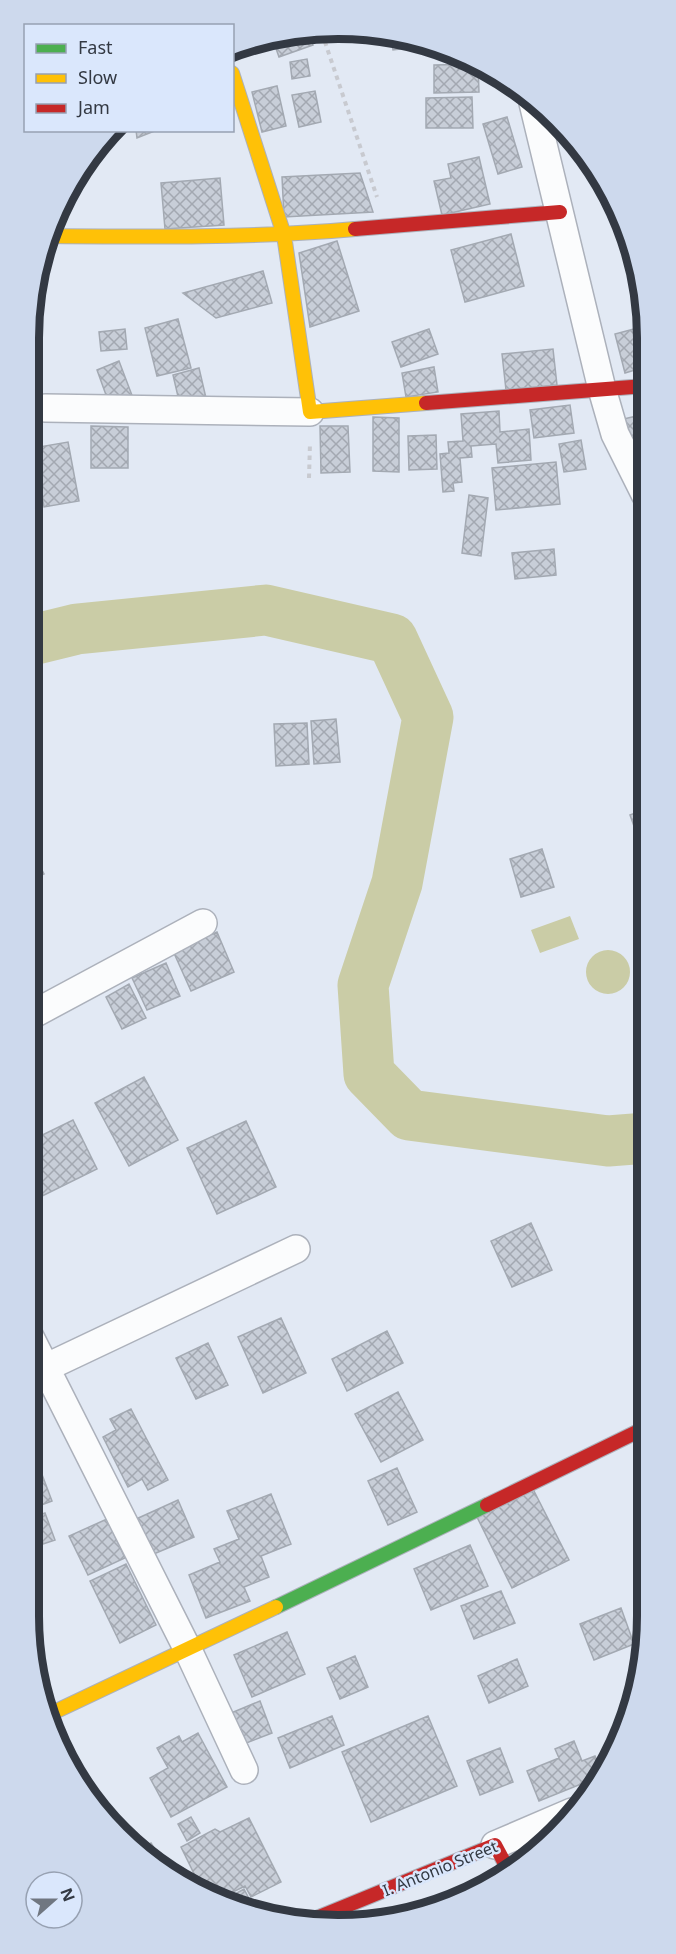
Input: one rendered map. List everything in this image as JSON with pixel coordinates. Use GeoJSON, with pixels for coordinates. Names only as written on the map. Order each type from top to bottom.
{"type":"FeatureCollection","features":[{"type":"Feature","properties":{"kind":"street"},"geometry":{"type":"LineString","coordinates":[[234,79],[284,235],[310,412]]}},
{"type":"Feature","properties":{"kind":"street"},"geometry":{"type":"LineString","coordinates":[[537,115],[602,389],[615,434],[637,478]]}},
{"type":"Feature","properties":{"kind":"street"},"geometry":{"type":"LineString","coordinates":[[57,236],[284,235],[560,212]]}},
{"type":"Feature","properties":{"kind":"street"},"geometry":{"type":"LineString","coordinates":[[45,408],[310,412],[637,387]]}},
{"type":"Feature","properties":{"kind":"street"},"geometry":{"type":"LineString","coordinates":[[39,1011],[203,923]]}},
{"type":"Feature","properties":{"kind":"street"},"geometry":{"type":"LineString","coordinates":[[39,1370],[296,1249]]}},
{"type":"Feature","properties":{"kind":"street"},"geometry":{"type":"LineString","coordinates":[[39,1375],[188,1650],[244,1770]]}},
{"type":"Feature","properties":{"kind":"street"},"geometry":{"type":"LineString","coordinates":[[55,1712],[188,1650],[637,1432]]}},
{"type":"Feature","properties":{"kind":"street","name":"I. Antonio Street"},"geometry":{"type":"LineString","coordinates":[[326,1914],[558,1818]]}},
{"type":"Feature","properties":{"kind":"street"},"geometry":{"type":"LineString","coordinates":[[495,1845],[505,1864]]}},
{"type":"Feature","properties":{"kind":"path"},"geometry":{"type":"LineString","coordinates":[[324,40],[386,227]]}},
{"type":"Feature","properties":{"kind":"shaded area"},"geometry":{"type":"Polygon","coordinates":[[[570,916],[579,939],[540,953],[531,930],[570,916]]]}},
{"type":"Feature","properties":{"kind":"shaded area"},"geometry":{"type":"Polygon","coordinates":[[[608,950],[617,951],[624,956],[629,963],[629,981],[624,988],[617,993],[608,994],[599,993],[592,988],[587,981],[586,972],[587,963],[592,956],[599,951],[608,950]]]}},
{"type":"Feature","properties":{"kind":"building"},"geometry":{"type":"Polygon","coordinates":[[[311,41],[313,45],[279,57],[275,46],[311,41]]]}},
{"type":"Feature","properties":{"kind":"building"},"geometry":{"type":"Polygon","coordinates":[[[392,44],[410,48],[393,50],[392,44]]]}},
{"type":"Feature","properties":{"kind":"building"},"geometry":{"type":"Polygon","coordinates":[[[307,59],[310,76],[292,79],[290,62],[307,59]]]}},
{"type":"Feature","properties":{"kind":"building"},"geometry":{"type":"Polygon","coordinates":[[[458,64],[478,74],[479,92],[434,93],[434,65],[458,64]]]}},
{"type":"Feature","properties":{"kind":"building"},"geometry":{"type":"Polygon","coordinates":[[[277,86],[286,126],[262,132],[252,92],[277,86]]]}},
{"type":"Feature","properties":{"kind":"building"},"geometry":{"type":"Polygon","coordinates":[[[315,91],[321,122],[299,127],[292,95],[315,91]]]}},
{"type":"Feature","properties":{"kind":"building"},"geometry":{"type":"Polygon","coordinates":[[[472,97],[473,128],[426,128],[426,98],[472,97]]]}},
{"type":"Feature","properties":{"kind":"building"},"geometry":{"type":"Polygon","coordinates":[[[507,117],[522,167],[498,174],[483,124],[507,117]]]}},
{"type":"Feature","properties":{"kind":"building"},"geometry":{"type":"Polygon","coordinates":[[[136,132],[152,132],[137,138],[136,132]]]}},
{"type":"Feature","properties":{"kind":"building"},"geometry":{"type":"Polygon","coordinates":[[[479,157],[490,204],[442,215],[434,181],[451,178],[448,164],[479,157]]]}},
{"type":"Feature","properties":{"kind":"building"},"geometry":{"type":"Polygon","coordinates":[[[360,173],[373,212],[284,217],[282,177],[360,173]]]}},
{"type":"Feature","properties":{"kind":"building"},"geometry":{"type":"Polygon","coordinates":[[[220,178],[224,225],[165,229],[161,183],[220,178]]]}},
{"type":"Feature","properties":{"kind":"building"},"geometry":{"type":"Polygon","coordinates":[[[511,234],[524,286],[465,302],[451,250],[511,234]]]}},
{"type":"Feature","properties":{"kind":"building"},"geometry":{"type":"Polygon","coordinates":[[[337,241],[359,311],[310,327],[299,253],[337,241]]]}},
{"type":"Feature","properties":{"kind":"building"},"geometry":{"type":"Polygon","coordinates":[[[263,271],[272,303],[216,318],[183,293],[263,271]]]}},
{"type":"Feature","properties":{"kind":"building"},"geometry":{"type":"Polygon","coordinates":[[[178,319],[191,368],[157,376],[145,328],[178,319]]]}},
{"type":"Feature","properties":{"kind":"building"},"geometry":{"type":"Polygon","coordinates":[[[637,328],[637,369],[625,373],[615,334],[637,328]]]}},
{"type":"Feature","properties":{"kind":"building"},"geometry":{"type":"Polygon","coordinates":[[[125,329],[127,349],[101,351],[99,332],[125,329]]]}},
{"type":"Feature","properties":{"kind":"building"},"geometry":{"type":"Polygon","coordinates":[[[429,329],[438,354],[401,367],[392,342],[429,329]]]}},
{"type":"Feature","properties":{"kind":"building"},"geometry":{"type":"Polygon","coordinates":[[[39,336],[41,336],[39,363],[39,336]]]}},
{"type":"Feature","properties":{"kind":"building"},"geometry":{"type":"Polygon","coordinates":[[[553,349],[557,385],[506,390],[502,354],[553,349]]]}},
{"type":"Feature","properties":{"kind":"building"},"geometry":{"type":"Polygon","coordinates":[[[119,361],[133,398],[110,406],[97,370],[119,361]]]}},
{"type":"Feature","properties":{"kind":"building"},"geometry":{"type":"Polygon","coordinates":[[[434,367],[438,392],[406,397],[402,373],[434,367]]]}},
{"type":"Feature","properties":{"kind":"building"},"geometry":{"type":"Polygon","coordinates":[[[199,368],[206,398],[180,405],[173,375],[199,368]]]}},
{"type":"Feature","properties":{"kind":"building"},"geometry":{"type":"Polygon","coordinates":[[[570,405],[574,433],[534,438],[530,410],[570,405]]]}},
{"type":"Feature","properties":{"kind":"building"},"geometry":{"type":"Polygon","coordinates":[[[499,411],[500,432],[529,429],[531,460],[498,463],[496,444],[471,446],[472,457],[460,458],[462,482],[453,483],[454,491],[443,492],[440,454],[449,453],[448,442],[463,441],[461,414],[499,411]]]}},
{"type":"Feature","properties":{"kind":"building"},"geometry":{"type":"Polygon","coordinates":[[[637,416],[637,443],[622,446],[615,421],[637,416]]]}},
{"type":"Feature","properties":{"kind":"building"},"geometry":{"type":"Polygon","coordinates":[[[373,417],[399,418],[399,472],[373,471],[373,417]]]}},
{"type":"Feature","properties":{"kind":"building"},"geometry":{"type":"Polygon","coordinates":[[[91,426],[128,427],[128,468],[91,468],[91,426]]]}},
{"type":"Feature","properties":{"kind":"building"},"geometry":{"type":"Polygon","coordinates":[[[320,426],[348,426],[350,472],[321,473],[320,426]]]}},
{"type":"Feature","properties":{"kind":"building"},"geometry":{"type":"Polygon","coordinates":[[[436,435],[437,469],[409,470],[408,436],[436,435]]]}},
{"type":"Feature","properties":{"kind":"building"},"geometry":{"type":"Polygon","coordinates":[[[581,440],[586,469],[564,472],[559,444],[581,440]]]}},
{"type":"Feature","properties":{"kind":"building"},"geometry":{"type":"Polygon","coordinates":[[[68,442],[79,501],[44,507],[39,480],[39,447],[68,442]]]}},
{"type":"Feature","properties":{"kind":"building"},"geometry":{"type":"Polygon","coordinates":[[[556,462],[560,504],[496,510],[492,468],[556,462]]]}},
{"type":"Feature","properties":{"kind":"building"},"geometry":{"type":"Polygon","coordinates":[[[469,495],[488,498],[481,556],[462,553],[469,495]]]}},
{"type":"Feature","properties":{"kind":"building"},"geometry":{"type":"Polygon","coordinates":[[[554,549],[556,575],[515,579],[512,553],[554,549]]]}},
{"type":"Feature","properties":{"kind":"building"},"geometry":{"type":"Polygon","coordinates":[[[336,719],[340,762],[314,764],[311,721],[336,719]]]}},
{"type":"Feature","properties":{"kind":"building"},"geometry":{"type":"Polygon","coordinates":[[[307,723],[309,764],[276,766],[274,724],[307,723]]]}},
{"type":"Feature","properties":{"kind":"building"},"geometry":{"type":"Polygon","coordinates":[[[637,812],[637,835],[630,815],[637,812]]]}},
{"type":"Feature","properties":{"kind":"building"},"geometry":{"type":"Polygon","coordinates":[[[542,849],[554,887],[521,897],[510,859],[542,849]]]}},
{"type":"Feature","properties":{"kind":"building"},"geometry":{"type":"Polygon","coordinates":[[[39,864],[44,874],[39,876],[39,864]]]}},
{"type":"Feature","properties":{"kind":"building"},"geometry":{"type":"Polygon","coordinates":[[[217,932],[234,972],[191,991],[173,951],[217,932]]]}},
{"type":"Feature","properties":{"kind":"building"},"geometry":{"type":"Polygon","coordinates":[[[166,963],[180,996],[147,1010],[132,978],[166,963]]]}},
{"type":"Feature","properties":{"kind":"building"},"geometry":{"type":"Polygon","coordinates":[[[129,984],[146,1018],[122,1029],[106,997],[129,984]]]}},
{"type":"Feature","properties":{"kind":"building"},"geometry":{"type":"Polygon","coordinates":[[[144,1077],[178,1140],[129,1166],[95,1103],[144,1077]]]}},
{"type":"Feature","properties":{"kind":"building"},"geometry":{"type":"Polygon","coordinates":[[[73,1120],[97,1169],[39,1198],[39,1137],[73,1120]]]}},
{"type":"Feature","properties":{"kind":"building"},"geometry":{"type":"Polygon","coordinates":[[[246,1121],[276,1187],[217,1214],[187,1148],[246,1121]]]}},
{"type":"Feature","properties":{"kind":"building"},"geometry":{"type":"Polygon","coordinates":[[[531,1223],[552,1270],[512,1287],[491,1241],[531,1223]]]}},
{"type":"Feature","properties":{"kind":"building"},"geometry":{"type":"Polygon","coordinates":[[[281,1318],[306,1373],[263,1393],[238,1337],[281,1318]]]}},
{"type":"Feature","properties":{"kind":"building"},"geometry":{"type":"Polygon","coordinates":[[[387,1331],[403,1363],[347,1391],[332,1359],[387,1331]]]}},
{"type":"Feature","properties":{"kind":"building"},"geometry":{"type":"Polygon","coordinates":[[[208,1343],[228,1385],[196,1399],[176,1358],[208,1343]]]}},
{"type":"Feature","properties":{"kind":"building"},"geometry":{"type":"Polygon","coordinates":[[[398,1392],[423,1440],[381,1462],[355,1414],[398,1392]]]}},
{"type":"Feature","properties":{"kind":"building"},"geometry":{"type":"Polygon","coordinates":[[[131,1409],[168,1480],[148,1490],[142,1479],[128,1487],[103,1437],[116,1430],[110,1419],[131,1409]]]}},
{"type":"Feature","properties":{"kind":"building"},"geometry":{"type":"Polygon","coordinates":[[[39,1467],[52,1501],[39,1506],[39,1467]]]}},
{"type":"Feature","properties":{"kind":"building"},"geometry":{"type":"Polygon","coordinates":[[[397,1468],[417,1512],[388,1525],[368,1481],[397,1468]]]}},
{"type":"Feature","properties":{"kind":"building"},"geometry":{"type":"Polygon","coordinates":[[[533,1489],[569,1560],[512,1588],[477,1517],[533,1489]]]}},
{"type":"Feature","properties":{"kind":"building"},"geometry":{"type":"Polygon","coordinates":[[[271,1494],[291,1544],[261,1556],[269,1577],[244,1587],[250,1601],[206,1618],[189,1575],[220,1562],[214,1549],[239,1539],[227,1511],[271,1494]]]}},
{"type":"Feature","properties":{"kind":"building"},"geometry":{"type":"Polygon","coordinates":[[[178,1500],[194,1537],[149,1556],[134,1520],[178,1500]]]}},
{"type":"Feature","properties":{"kind":"building"},"geometry":{"type":"Polygon","coordinates":[[[45,1513],[55,1540],[39,1545],[39,1515],[45,1513]]]}},
{"type":"Feature","properties":{"kind":"building"},"geometry":{"type":"Polygon","coordinates":[[[107,1519],[125,1558],[88,1575],[69,1536],[107,1519]]]}},
{"type":"Feature","properties":{"kind":"building"},"geometry":{"type":"Polygon","coordinates":[[[470,1545],[488,1586],[431,1610],[414,1569],[470,1545]]]}},
{"type":"Feature","properties":{"kind":"building"},"geometry":{"type":"Polygon","coordinates":[[[126,1564],[156,1625],[120,1643],[90,1581],[126,1564]]]}},
{"type":"Feature","properties":{"kind":"building"},"geometry":{"type":"Polygon","coordinates":[[[501,1591],[515,1623],[474,1639],[461,1606],[501,1591]]]}},
{"type":"Feature","properties":{"kind":"building"},"geometry":{"type":"Polygon","coordinates":[[[621,1608],[634,1644],[594,1660],[580,1624],[621,1608]]]}},
{"type":"Feature","properties":{"kind":"building"},"geometry":{"type":"Polygon","coordinates":[[[287,1632],[305,1674],[252,1697],[234,1655],[287,1632]]]}},
{"type":"Feature","properties":{"kind":"building"},"geometry":{"type":"Polygon","coordinates":[[[355,1656],[368,1687],[340,1699],[327,1668],[355,1656]]]}},
{"type":"Feature","properties":{"kind":"building"},"geometry":{"type":"Polygon","coordinates":[[[517,1659],[528,1686],[489,1703],[478,1676],[517,1659]]]}},
{"type":"Feature","properties":{"kind":"building"},"geometry":{"type":"Polygon","coordinates":[[[260,1701],[272,1733],[236,1747],[224,1716],[260,1701]]]}},
{"type":"Feature","properties":{"kind":"building"},"geometry":{"type":"Polygon","coordinates":[[[332,1716],[344,1745],[290,1768],[278,1738],[332,1716]]]}},
{"type":"Feature","properties":{"kind":"building"},"geometry":{"type":"Polygon","coordinates":[[[428,1716],[457,1786],[371,1822],[342,1752],[428,1716]]]}},
{"type":"Feature","properties":{"kind":"building"},"geometry":{"type":"Polygon","coordinates":[[[198,1733],[227,1787],[171,1817],[150,1778],[168,1768],[157,1748],[179,1736],[182,1742],[198,1733]]]}},
{"type":"Feature","properties":{"kind":"building"},"geometry":{"type":"Polygon","coordinates":[[[574,1741],[582,1761],[595,1756],[598,1764],[587,1782],[539,1801],[527,1771],[559,1758],[555,1749],[574,1741]]]}},
{"type":"Feature","properties":{"kind":"building"},"geometry":{"type":"Polygon","coordinates":[[[500,1748],[513,1782],[480,1795],[467,1761],[500,1748]]]}},
{"type":"Feature","properties":{"kind":"building"},"geometry":{"type":"Polygon","coordinates":[[[191,1817],[200,1833],[187,1841],[178,1824],[191,1817]]]}},
{"type":"Feature","properties":{"kind":"building"},"geometry":{"type":"Polygon","coordinates":[[[249,1818],[281,1882],[251,1897],[245,1886],[229,1894],[197,1879],[181,1847],[215,1829],[220,1832],[249,1818]]]}},
{"type":"Feature","properties":{"kind":"building"},"geometry":{"type":"Polygon","coordinates":[[[151,1843],[159,1855],[156,1853],[147,1845],[151,1843]]]}},
{"type":"Feature","properties":{"kind":"building"},"geometry":{"type":"Polygon","coordinates":[[[244,1889],[251,1902],[242,1899],[233,1895],[244,1889]]]}},
{"type":"Feature","properties":{"kind":"waterway"},"geometry":{"type":"LineString","coordinates":[[39,638],[77,629],[266,610],[392,639],[428,717],[397,883],[363,985],[369,1074],[409,1115],[608,1141],[637,1139]]}},
{"type":"Feature","properties":{"kind":"traffic: fast"},"geometry":{"type":"LineString","coordinates":[[276,1607],[487,1505]]}},
{"type":"Feature","properties":{"kind":"traffic: slow"},"geometry":{"type":"LineString","coordinates":[[234,79],[284,235],[310,412],[426,403]]}},
{"type":"Feature","properties":{"kind":"traffic: slow"},"geometry":{"type":"LineString","coordinates":[[57,236],[164,237],[355,229]]}},
{"type":"Feature","properties":{"kind":"traffic: slow"},"geometry":{"type":"LineString","coordinates":[[55,1712],[276,1607]]}},
{"type":"Feature","properties":{"kind":"traffic: jam"},"geometry":{"type":"LineString","coordinates":[[355,229],[560,212]]}},
{"type":"Feature","properties":{"kind":"traffic: jam"},"geometry":{"type":"LineString","coordinates":[[426,403],[637,387]]}},
{"type":"Feature","properties":{"kind":"traffic: jam"},"geometry":{"type":"LineString","coordinates":[[487,1505],[637,1432]]}},
{"type":"Feature","properties":{"kind":"traffic: jam"},"geometry":{"type":"LineString","coordinates":[[326,1914],[495,1845],[505,1864]]}}]}
